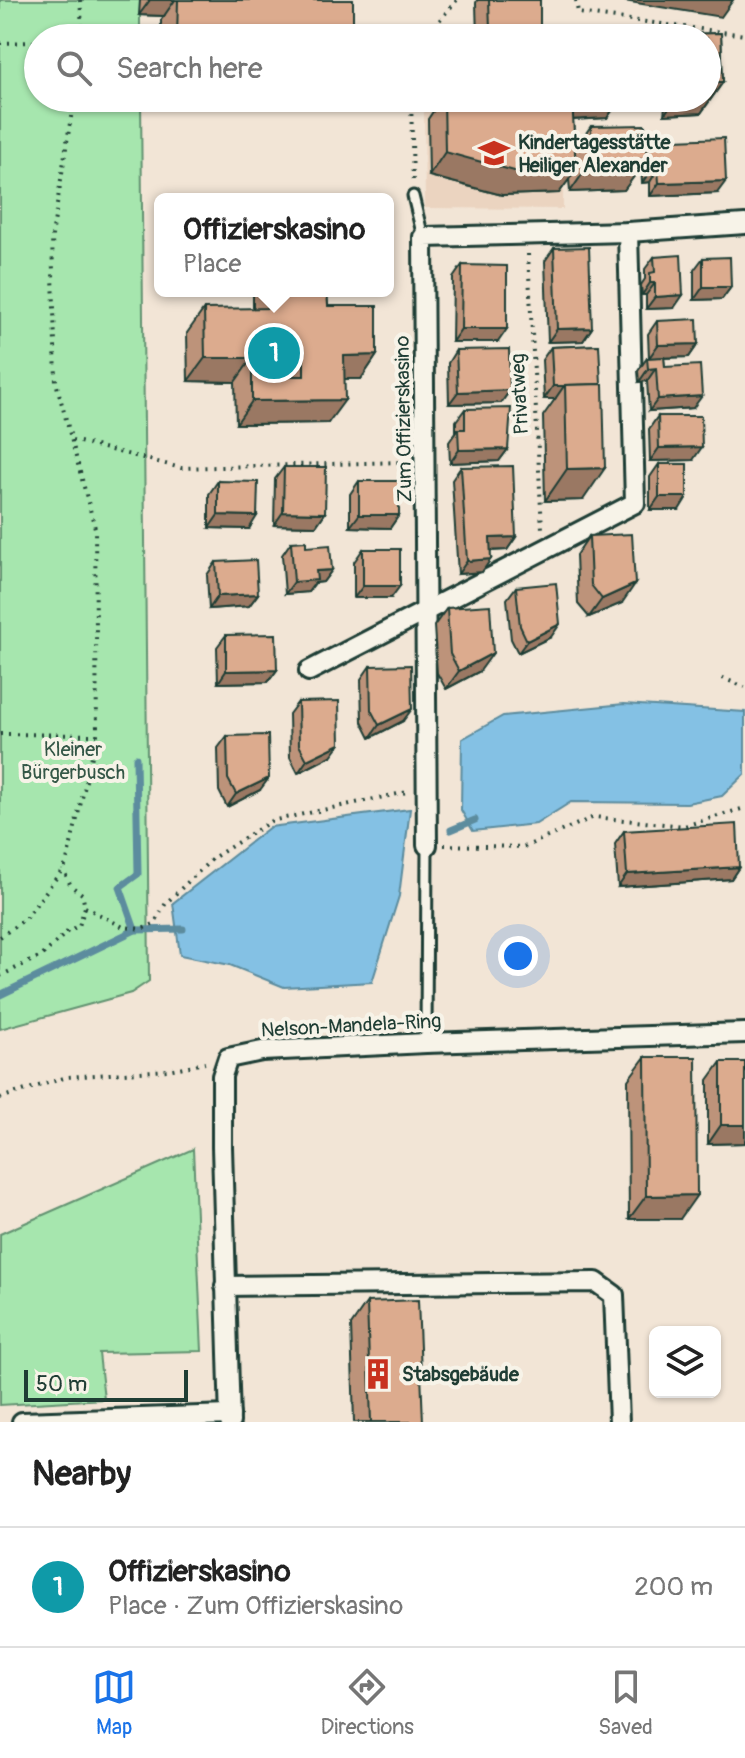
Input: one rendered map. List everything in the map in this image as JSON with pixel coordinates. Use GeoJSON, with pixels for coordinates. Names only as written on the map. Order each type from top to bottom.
{"type":"FeatureCollection","features":[{"type":"Feature","properties":{"kind":"street"},"geometry":{"type":"LineString","coordinates":[[423,237],[628,232],[745,224]]}},
{"type":"Feature","properties":{"kind":"street"},"geometry":{"type":"LineString","coordinates":[[309,671],[635,503],[628,232]]}},
{"type":"Feature","properties":{"kind":"street","name":"Zum Offizierskasino"},"geometry":{"type":"LineString","coordinates":[[423,237],[427,461],[427,845]]}},
{"type":"Feature","properties":{"kind":"street","name":"Nelson-Mandela-Ring"},"geometry":{"type":"LineString","coordinates":[[228,1058],[262,1051],[426,1043],[745,1033]]}},
{"type":"Feature","properties":{"kind":"street"},"geometry":{"type":"LineString","coordinates":[[22,1422],[230,1418],[222,1076],[228,1058]]}},
{"type":"Feature","properties":{"kind":"street"},"geometry":{"type":"LineString","coordinates":[[225,1286],[596,1282],[614,1295],[619,1422]]}},
{"type":"Feature","properties":{"kind":"lane"},"geometry":{"type":"LineString","coordinates":[[413,196],[423,237]]}},
{"type":"Feature","properties":{"kind":"lane","name":"Zum Offizierskasino"},"geometry":{"type":"LineString","coordinates":[[426,1043],[427,845]]}},
{"type":"Feature","properties":{"kind":"path"},"geometry":{"type":"LineString","coordinates":[[80,0],[82,24]]}},
{"type":"Feature","properties":{"kind":"path"},"geometry":{"type":"LineString","coordinates":[[436,24],[457,0]]}},
{"type":"Feature","properties":{"kind":"path"},"geometry":{"type":"LineString","coordinates":[[576,0],[578,13],[662,24]]}},
{"type":"Feature","properties":{"kind":"path"},"geometry":{"type":"LineString","coordinates":[[721,32],[745,35]]}},
{"type":"Feature","properties":{"kind":"path"},"geometry":{"type":"LineString","coordinates":[[0,43],[24,42]]}},
{"type":"Feature","properties":{"kind":"path"},"geometry":{"type":"LineString","coordinates":[[0,937],[25,919],[63,869],[97,735],[95,528],[56,382],[52,236],[72,112]]}},
{"type":"Feature","properties":{"kind":"path"},"geometry":{"type":"LineString","coordinates":[[411,112],[413,196]]}},
{"type":"Feature","properties":{"kind":"path","name":"Privatweg"},"geometry":{"type":"LineString","coordinates":[[527,235],[543,551]]}},
{"type":"Feature","properties":{"kind":"path"},"geometry":{"type":"LineString","coordinates":[[71,440],[181,468],[427,461]]}},
{"type":"Feature","properties":{"kind":"path"},"geometry":{"type":"LineString","coordinates":[[722,678],[745,687]]}},
{"type":"Feature","properties":{"kind":"path"},"geometry":{"type":"LineString","coordinates":[[0,734],[97,735]]}},
{"type":"Feature","properties":{"kind":"path"},"geometry":{"type":"LineString","coordinates":[[85,907],[123,927],[142,929],[154,924],[166,903],[213,858],[271,821],[427,788]]}},
{"type":"Feature","properties":{"kind":"path"},"geometry":{"type":"LineString","coordinates":[[427,845],[524,847],[594,817],[684,826],[745,808]]}},
{"type":"Feature","properties":{"kind":"path"},"geometry":{"type":"LineString","coordinates":[[0,976],[28,959],[43,955],[68,931],[79,926],[85,907],[82,894],[71,886],[63,869]]}},
{"type":"Feature","properties":{"kind":"path"},"geometry":{"type":"LineString","coordinates":[[0,1098],[67,1077],[168,1070],[228,1058]]}},
{"type":"Feature","properties":{"kind":"shaded area","name":"Kindertagesstätte Heiliger Alexander"},"geometry":{"type":"Polygon","coordinates":[[[424,112],[563,112],[563,209],[425,208],[424,112]]]}},
{"type":"Feature","properties":{"kind":"green space","name":"Kleiner Bürgerbusch"},"geometry":{"type":"Polygon","coordinates":[[[0,0],[140,0],[140,24],[24,24],[24,112],[141,112],[149,981],[131,993],[0,1029],[0,0]]]}},
{"type":"Feature","properties":{"kind":"green space"},"geometry":{"type":"Polygon","coordinates":[[[193,1149],[202,1351],[99,1353],[104,1399],[0,1405],[0,1234],[193,1149]]]}},
{"type":"Feature","properties":{"kind":"water"},"geometry":{"type":"Polygon","coordinates":[[[624,704],[745,712],[745,774],[722,796],[687,803],[571,802],[536,824],[473,831],[461,810],[462,739],[503,716],[624,704]]]}},
{"type":"Feature","properties":{"kind":"water"},"geometry":{"type":"Polygon","coordinates":[[[410,809],[399,896],[372,982],[284,987],[230,965],[180,955],[173,903],[270,827],[410,809]]]}},
{"type":"Feature","properties":{"kind":"building"},"geometry":{"type":"Polygon","coordinates":[[[178,0],[353,0],[353,24],[177,24],[178,0]]]}},
{"type":"Feature","properties":{"kind":"building"},"geometry":{"type":"Polygon","coordinates":[[[489,0],[540,0],[540,24],[490,24],[489,0]]]}},
{"type":"Feature","properties":{"kind":"building"},"geometry":{"type":"Polygon","coordinates":[[[721,33],[723,82],[721,82],[721,33]]]}},
{"type":"Feature","properties":{"kind":"building"},"geometry":{"type":"Polygon","coordinates":[[[444,112],[573,112],[576,170],[518,172],[445,152],[444,112]]]}},
{"type":"Feature","properties":{"kind":"building"},"geometry":{"type":"Polygon","coordinates":[[[645,125],[647,159],[592,160],[591,126],[645,125]]]}},
{"type":"Feature","properties":{"kind":"building"},"geometry":{"type":"Polygon","coordinates":[[[724,138],[726,181],[659,183],[658,169],[651,170],[649,141],[724,138]]]}},
{"type":"Feature","properties":{"kind":"building"},"geometry":{"type":"Polygon","coordinates":[[[589,247],[592,328],[557,329],[554,248],[589,247]]]}},
{"type":"Feature","properties":{"kind":"building"},"geometry":{"type":"Polygon","coordinates":[[[681,255],[683,295],[655,297],[655,283],[650,283],[650,273],[655,272],[654,257],[681,255]]]}},
{"type":"Feature","properties":{"kind":"building"},"geometry":{"type":"Polygon","coordinates":[[[730,257],[731,287],[703,287],[703,258],[730,257]]]}},
{"type":"Feature","properties":{"kind":"building"},"geometry":{"type":"Polygon","coordinates":[[[462,265],[507,266],[507,329],[461,329],[462,265]]]}},
{"type":"Feature","properties":{"kind":"building"},"geometry":{"type":"Polygon","coordinates":[[[269,297],[327,297],[328,306],[377,306],[377,355],[344,356],[345,400],[252,401],[252,358],[205,358],[204,309],[270,308],[269,297]],[[277,350],[277,376],[304,376],[304,350],[277,350]]]}},
{"type":"Feature","properties":{"kind":"building"},"geometry":{"type":"Polygon","coordinates":[[[697,319],[698,344],[658,345],[657,321],[697,319]]]}},
{"type":"Feature","properties":{"kind":"building"},"geometry":{"type":"Polygon","coordinates":[[[599,345],[601,384],[553,386],[551,347],[599,345]]]}},
{"type":"Feature","properties":{"kind":"building"},"geometry":{"type":"Polygon","coordinates":[[[509,349],[510,390],[458,392],[456,350],[509,349]]]}},
{"type":"Feature","properties":{"kind":"building"},"geometry":{"type":"Polygon","coordinates":[[[664,357],[665,367],[700,365],[702,396],[658,399],[656,368],[648,369],[647,358],[664,357]]]}},
{"type":"Feature","properties":{"kind":"building"},"geometry":{"type":"Polygon","coordinates":[[[603,384],[605,468],[567,469],[565,385],[603,384]]]}},
{"type":"Feature","properties":{"kind":"building"},"geometry":{"type":"Polygon","coordinates":[[[511,408],[508,449],[459,450],[458,429],[465,429],[465,409],[511,408]]]}},
{"type":"Feature","properties":{"kind":"building"},"geometry":{"type":"Polygon","coordinates":[[[658,416],[701,416],[702,447],[659,448],[658,416]]]}},
{"type":"Feature","properties":{"kind":"building"},"geometry":{"type":"Polygon","coordinates":[[[659,464],[687,464],[687,497],[659,497],[659,464]]]}},
{"type":"Feature","properties":{"kind":"building"},"geometry":{"type":"Polygon","coordinates":[[[513,466],[516,537],[490,538],[491,559],[467,561],[461,467],[513,466]]]}},
{"type":"Feature","properties":{"kind":"building"},"geometry":{"type":"Polygon","coordinates":[[[284,467],[326,467],[325,513],[283,512],[284,467]]]}},
{"type":"Feature","properties":{"kind":"building"},"geometry":{"type":"Polygon","coordinates":[[[218,481],[258,482],[257,516],[218,515],[218,481]]]}},
{"type":"Feature","properties":{"kind":"building"},"geometry":{"type":"Polygon","coordinates":[[[359,481],[399,481],[399,515],[359,515],[359,481]]]}},
{"type":"Feature","properties":{"kind":"building"},"geometry":{"type":"Polygon","coordinates":[[[632,534],[635,584],[602,599],[591,585],[589,536],[632,534]]]}},
{"type":"Feature","properties":{"kind":"building"},"geometry":{"type":"Polygon","coordinates":[[[306,541],[306,547],[330,545],[332,570],[316,571],[317,580],[294,582],[291,542],[306,541]]]}},
{"type":"Feature","properties":{"kind":"building"},"geometry":{"type":"Polygon","coordinates":[[[363,549],[400,549],[400,586],[363,586],[363,549]]]}},
{"type":"Feature","properties":{"kind":"building"},"geometry":{"type":"Polygon","coordinates":[[[256,560],[258,594],[218,596],[216,562],[256,560]]]}},
{"type":"Feature","properties":{"kind":"building"},"geometry":{"type":"Polygon","coordinates":[[[556,583],[560,624],[527,641],[520,626],[516,587],[556,583]]]}},
{"type":"Feature","properties":{"kind":"building"},"geometry":{"type":"Polygon","coordinates":[[[490,605],[493,653],[459,671],[450,654],[447,608],[490,605]]]}},
{"type":"Feature","properties":{"kind":"building"},"geometry":{"type":"Polygon","coordinates":[[[276,634],[277,670],[226,671],[226,635],[276,634]]]}},
{"type":"Feature","properties":{"kind":"building"},"geometry":{"type":"Polygon","coordinates":[[[411,665],[412,709],[379,725],[371,710],[370,666],[411,665]]]}},
{"type":"Feature","properties":{"kind":"building"},"geometry":{"type":"Polygon","coordinates":[[[339,701],[340,744],[307,760],[299,745],[298,702],[339,701]]]}},
{"type":"Feature","properties":{"kind":"building"},"geometry":{"type":"Polygon","coordinates":[[[268,735],[269,778],[236,794],[228,779],[227,736],[268,735]]]}},
{"type":"Feature","properties":{"kind":"building"},"geometry":{"type":"Polygon","coordinates":[[[737,824],[739,867],[627,874],[624,831],[737,824]]]}},
{"type":"Feature","properties":{"kind":"building"},"geometry":{"type":"Polygon","coordinates":[[[645,1057],[696,1057],[697,1195],[646,1196],[645,1057]]]}},
{"type":"Feature","properties":{"kind":"building"},"geometry":{"type":"Polygon","coordinates":[[[721,1062],[745,1062],[745,1125],[721,1125],[721,1062]]]}},
{"type":"Feature","properties":{"kind":"building"},"geometry":{"type":"Polygon","coordinates":[[[418,1300],[423,1422],[371,1422],[367,1302],[418,1300]]]}},
{"type":"Feature","properties":{"kind":"waterway"},"geometry":{"type":"LineString","coordinates":[[135,930],[120,887],[138,874],[136,758]]}},
{"type":"Feature","properties":{"kind":"waterway"},"geometry":{"type":"LineString","coordinates":[[451,830],[475,820]]}},
{"type":"Feature","properties":{"kind":"waterway"},"geometry":{"type":"LineString","coordinates":[[0,995],[135,930],[183,929]]}},
{"type":"Feature","properties":{"kind":"place","name":"Kindertagesstätte Heiliger Alexander"},"geometry":{"type":"Point","coordinates":[494,153]}},
{"type":"Feature","properties":{"kind":"place","name":"Offizierskasino"},"geometry":{"type":"Point","coordinates":[274,353]}},
{"type":"Feature","properties":{"kind":"place","name":"Stabsgebäude"},"geometry":{"type":"Point","coordinates":[378,1374]}}]}
